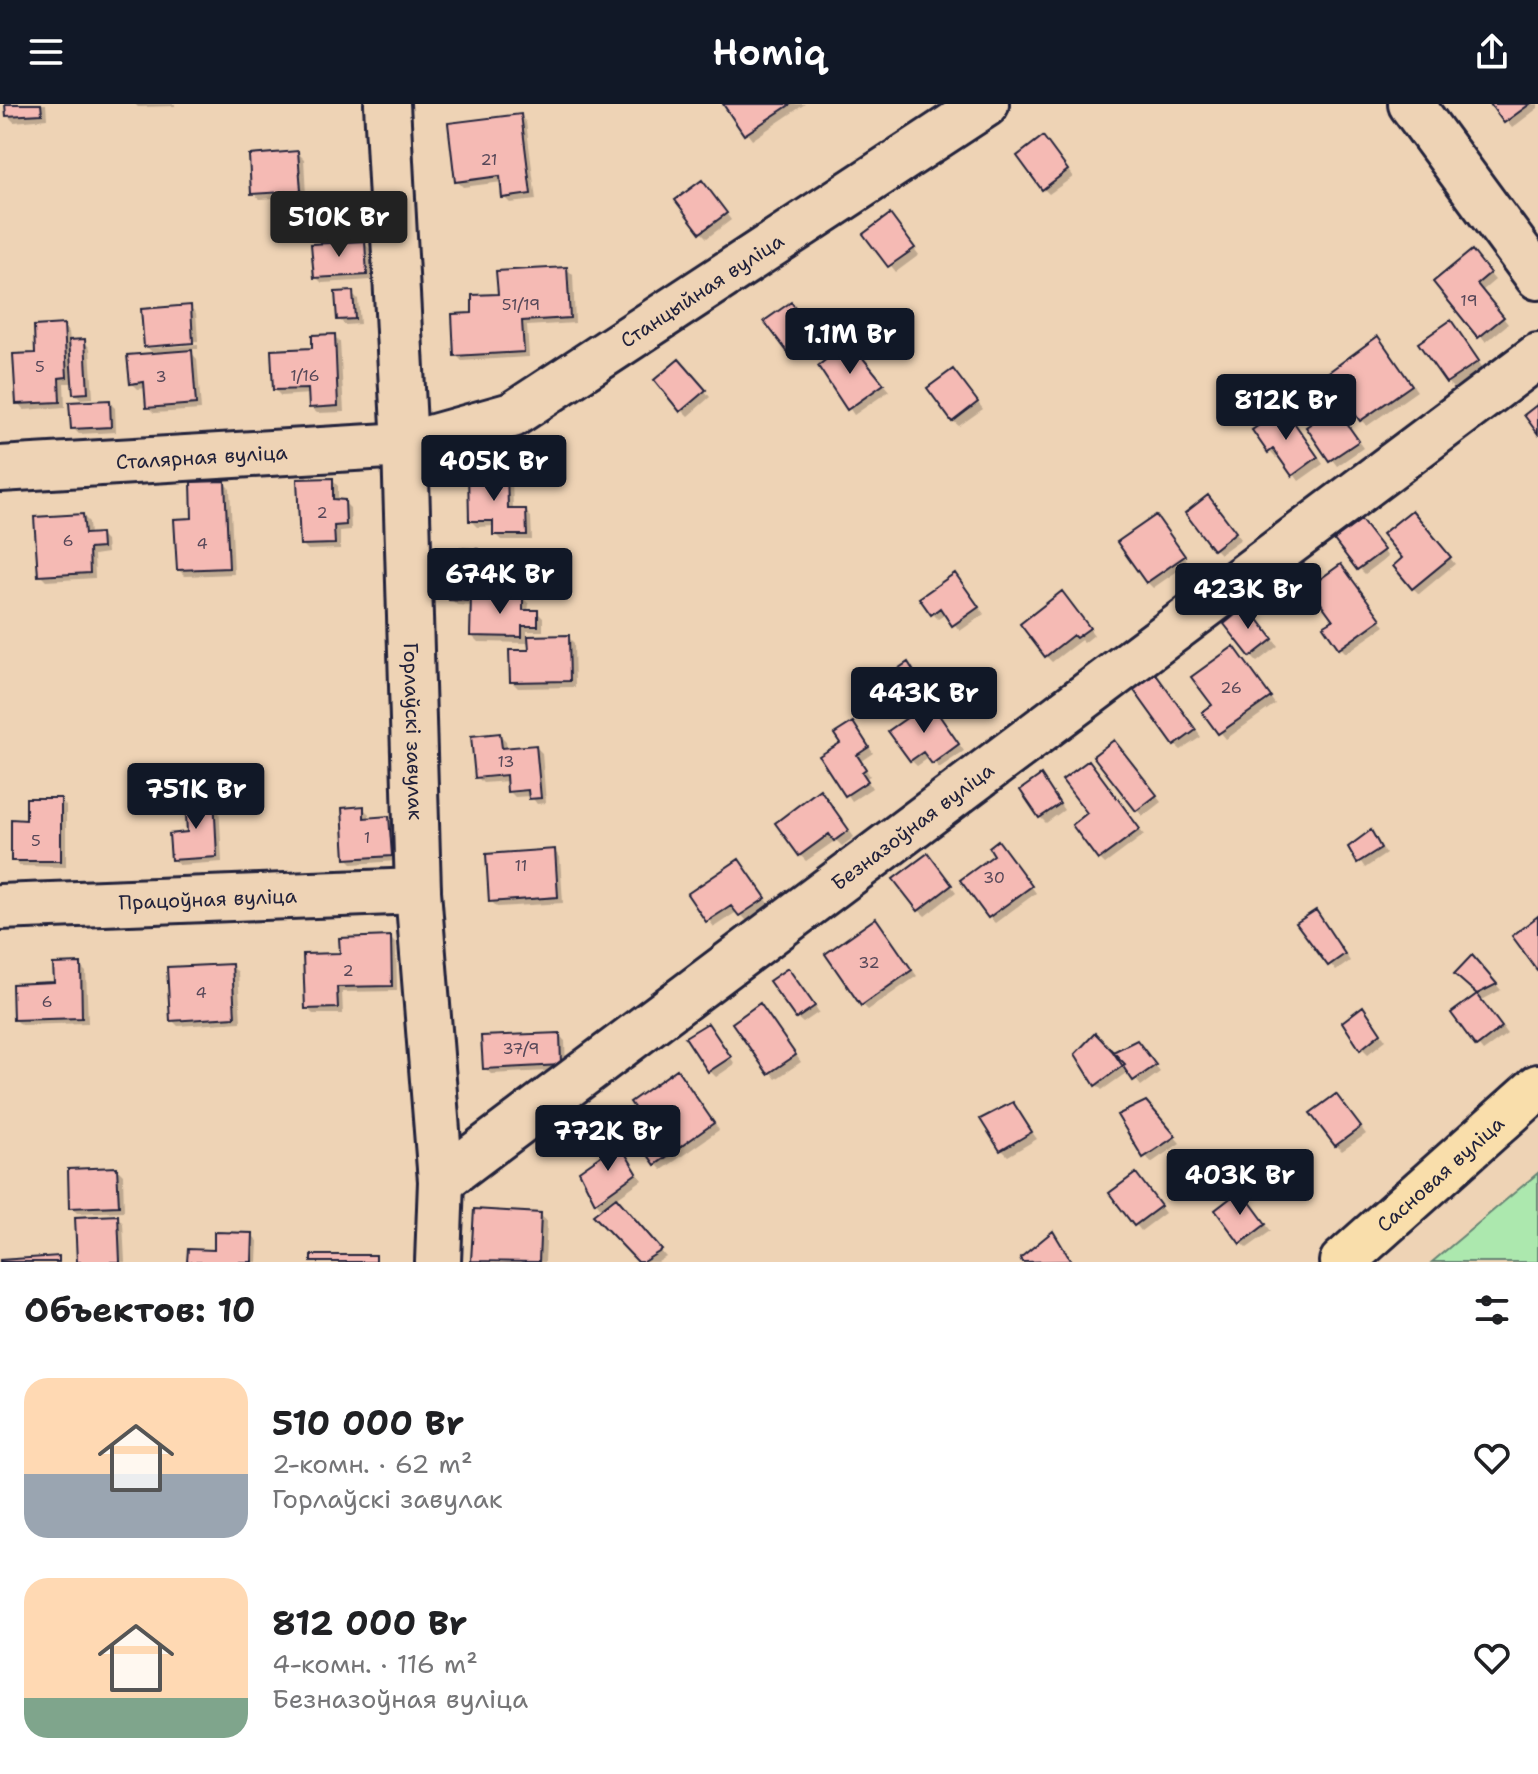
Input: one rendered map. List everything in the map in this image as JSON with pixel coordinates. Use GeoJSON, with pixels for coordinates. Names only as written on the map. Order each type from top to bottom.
{"type":"FeatureCollection","features":[{"type":"Feature","properties":{"kind":"main road","name":"Сасновая вуліца"},"geometry":{"type":"LineString","coordinates":[[1342,1262],[1538,1087]]}},
{"type":"Feature","properties":{"kind":"street","name":"Горлаўскі завулак"},"geometry":{"type":"LineString","coordinates":[[387,104],[405,445],[418,891],[441,1181],[438,1262]]}},
{"type":"Feature","properties":{"kind":"street","name":"Станцыйная вуліца"},"geometry":{"type":"LineString","coordinates":[[405,445],[512,415],[986,104]]}},
{"type":"Feature","properties":{"kind":"street"},"geometry":{"type":"LineString","coordinates":[[1411,104],[1538,277]]}},
{"type":"Feature","properties":{"kind":"street","name":"Безназоўная вуліца"},"geometry":{"type":"LineString","coordinates":[[441,1181],[1538,356]]}},
{"type":"Feature","properties":{"kind":"street","name":"Сталярная вуліца"},"geometry":{"type":"LineString","coordinates":[[0,469],[405,445]]}},
{"type":"Feature","properties":{"kind":"street","name":"Працоўная вуліца"},"geometry":{"type":"LineString","coordinates":[[0,907],[418,891]]}},
{"type":"Feature","properties":{"kind":"green space"},"geometry":{"type":"Polygon","coordinates":[[[1538,1173],[1538,1262],[1432,1262],[1538,1173]]]}},
{"type":"Feature","properties":{"kind":"building"},"geometry":{"type":"Polygon","coordinates":[[[5,104],[41,104],[42,114],[6,116],[5,104]]]}},
{"type":"Feature","properties":{"kind":"building"},"geometry":{"type":"Polygon","coordinates":[[[723,104],[791,104],[744,135],[723,104]]]}},
{"type":"Feature","properties":{"kind":"building"},"geometry":{"type":"Polygon","coordinates":[[[1490,104],[1530,104],[1504,123],[1490,104]]]}},
{"type":"Feature","properties":{"kind":"building"},"geometry":{"type":"Polygon","coordinates":[[[521,114],[531,194],[502,198],[500,176],[455,182],[448,123],[521,114]]]}},
{"type":"Feature","properties":{"kind":"building"},"geometry":{"type":"Polygon","coordinates":[[[1043,136],[1068,170],[1042,190],[1017,156],[1043,136]]]}},
{"type":"Feature","properties":{"kind":"building"},"geometry":{"type":"Polygon","coordinates":[[[298,151],[301,191],[251,194],[249,155],[298,151]]]}},
{"type":"Feature","properties":{"kind":"building"},"geometry":{"type":"Polygon","coordinates":[[[702,180],[727,213],[700,233],[675,200],[702,180]]]}},
{"type":"Feature","properties":{"kind":"building"},"geometry":{"type":"Polygon","coordinates":[[[890,214],[915,248],[888,267],[863,234],[890,214]]]}},
{"type":"Feature","properties":{"kind":"building"},"geometry":{"type":"Polygon","coordinates":[[[365,241],[367,275],[314,278],[311,244],[365,241]]]}},
{"type":"Feature","properties":{"kind":"building"},"geometry":{"type":"Polygon","coordinates":[[[1472,250],[1490,273],[1477,284],[1504,317],[1478,338],[1433,282],[1472,250]]]}},
{"type":"Feature","properties":{"kind":"building"},"geometry":{"type":"Polygon","coordinates":[[[567,267],[570,318],[522,321],[524,352],[454,356],[452,314],[472,313],[472,295],[498,294],[496,271],[567,267]]]}},
{"type":"Feature","properties":{"kind":"building"},"geometry":{"type":"Polygon","coordinates":[[[353,291],[355,319],[337,320],[335,292],[353,291]]]}},
{"type":"Feature","properties":{"kind":"building"},"geometry":{"type":"Polygon","coordinates":[[[791,302],[816,335],[789,354],[764,321],[791,302]]]}},
{"type":"Feature","properties":{"kind":"building"},"geometry":{"type":"Polygon","coordinates":[[[191,305],[193,343],[144,347],[141,309],[191,305]]]}},
{"type":"Feature","properties":{"kind":"building"},"geometry":{"type":"Polygon","coordinates":[[[1451,320],[1479,361],[1446,383],[1418,343],[1451,320]]]}},
{"type":"Feature","properties":{"kind":"building"},"geometry":{"type":"Polygon","coordinates":[[[64,324],[67,377],[59,378],[60,402],[16,404],[13,354],[35,353],[34,326],[64,324]]]}},
{"type":"Feature","properties":{"kind":"building"},"geometry":{"type":"Polygon","coordinates":[[[335,334],[338,406],[309,408],[308,389],[273,390],[271,350],[312,348],[312,335],[335,334]]]}},
{"type":"Feature","properties":{"kind":"building"},"geometry":{"type":"Polygon","coordinates":[[[1378,336],[1412,385],[1360,421],[1326,374],[1378,336]]]}},
{"type":"Feature","properties":{"kind":"building"},"geometry":{"type":"Polygon","coordinates":[[[85,339],[88,393],[73,394],[69,340],[85,339]]]}},
{"type":"Feature","properties":{"kind":"building"},"geometry":{"type":"Polygon","coordinates":[[[849,341],[884,384],[847,410],[818,366],[849,341]]]}},
{"type":"Feature","properties":{"kind":"building"},"geometry":{"type":"Polygon","coordinates":[[[192,350],[196,404],[146,408],[144,382],[130,384],[127,355],[192,350]]]}},
{"type":"Feature","properties":{"kind":"building"},"geometry":{"type":"Polygon","coordinates":[[[679,359],[706,390],[680,412],[654,380],[679,359]]]}},
{"type":"Feature","properties":{"kind":"building"},"geometry":{"type":"Polygon","coordinates":[[[953,369],[978,402],[952,422],[927,388],[953,369]]]}},
{"type":"Feature","properties":{"kind":"building"},"geometry":{"type":"Polygon","coordinates":[[[110,400],[111,427],[71,429],[69,402],[110,400]]]}},
{"type":"Feature","properties":{"kind":"building"},"geometry":{"type":"Polygon","coordinates":[[[1538,404],[1538,434],[1524,415],[1538,404]]]}},
{"type":"Feature","properties":{"kind":"building"},"geometry":{"type":"Polygon","coordinates":[[[1335,407],[1359,441],[1329,461],[1306,427],[1335,407]]]}},
{"type":"Feature","properties":{"kind":"building"},"geometry":{"type":"Polygon","coordinates":[[[1284,408],[1318,457],[1292,476],[1273,449],[1268,453],[1252,430],[1284,408]]]}},
{"type":"Feature","properties":{"kind":"building"},"geometry":{"type":"Polygon","coordinates":[[[507,469],[508,509],[526,509],[527,535],[493,535],[493,521],[469,521],[468,470],[507,469]]]}},
{"type":"Feature","properties":{"kind":"building"},"geometry":{"type":"Polygon","coordinates":[[[333,478],[333,499],[345,500],[346,525],[334,526],[335,544],[300,545],[297,479],[333,478]]]}},
{"type":"Feature","properties":{"kind":"building"},"geometry":{"type":"Polygon","coordinates":[[[225,481],[229,568],[177,570],[174,519],[192,518],[191,482],[225,481]]]}},
{"type":"Feature","properties":{"kind":"building"},"geometry":{"type":"Polygon","coordinates":[[[1208,495],[1236,532],[1213,550],[1185,513],[1208,495]]]}},
{"type":"Feature","properties":{"kind":"building"},"geometry":{"type":"Polygon","coordinates":[[[1412,510],[1451,557],[1412,589],[1393,566],[1402,558],[1382,534],[1412,510]]]}},
{"type":"Feature","properties":{"kind":"building"},"geometry":{"type":"Polygon","coordinates":[[[83,514],[85,534],[101,533],[102,548],[89,549],[90,573],[38,576],[34,517],[83,514]]]}},
{"type":"Feature","properties":{"kind":"building"},"geometry":{"type":"Polygon","coordinates":[[[1156,515],[1185,556],[1146,583],[1117,542],[1156,515]]]}},
{"type":"Feature","properties":{"kind":"building"},"geometry":{"type":"Polygon","coordinates":[[[1361,520],[1384,550],[1357,570],[1334,540],[1361,520]]]}},
{"type":"Feature","properties":{"kind":"building"},"geometry":{"type":"Polygon","coordinates":[[[450,548],[478,549],[477,574],[470,574],[469,601],[449,600],[450,548]]]}},
{"type":"Feature","properties":{"kind":"building"},"geometry":{"type":"Polygon","coordinates":[[[1341,564],[1381,619],[1339,649],[1323,626],[1333,620],[1309,587],[1341,564]]]}},
{"type":"Feature","properties":{"kind":"building"},"geometry":{"type":"Polygon","coordinates":[[[955,573],[979,607],[952,626],[940,608],[931,615],[919,598],[955,573]]]}},
{"type":"Feature","properties":{"kind":"building"},"geometry":{"type":"Polygon","coordinates":[[[1062,591],[1090,628],[1076,638],[1073,635],[1045,657],[1020,624],[1062,591]]]}},
{"type":"Feature","properties":{"kind":"building"},"geometry":{"type":"Polygon","coordinates":[[[471,596],[523,596],[523,610],[538,610],[538,626],[522,626],[522,637],[470,636],[471,596]]]}},
{"type":"Feature","properties":{"kind":"building"},"geometry":{"type":"Polygon","coordinates":[[[1247,605],[1273,639],[1250,657],[1224,624],[1247,605]]]}},
{"type":"Feature","properties":{"kind":"building"},"geometry":{"type":"Polygon","coordinates":[[[569,635],[570,681],[510,682],[509,650],[529,650],[528,636],[569,635]]]}},
{"type":"Feature","properties":{"kind":"building"},"geometry":{"type":"Polygon","coordinates":[[[1234,646],[1271,697],[1218,734],[1202,712],[1212,705],[1191,677],[1234,646]]]}},
{"type":"Feature","properties":{"kind":"building"},"geometry":{"type":"Polygon","coordinates":[[[908,662],[925,689],[898,707],[880,681],[908,662]]]}},
{"type":"Feature","properties":{"kind":"building"},"geometry":{"type":"Polygon","coordinates":[[[1155,673],[1196,730],[1174,746],[1133,689],[1155,673]]]}},
{"type":"Feature","properties":{"kind":"building"},"geometry":{"type":"Polygon","coordinates":[[[930,702],[959,744],[932,764],[923,752],[910,761],[888,731],[930,702]]]}},
{"type":"Feature","properties":{"kind":"building"},"geometry":{"type":"Polygon","coordinates":[[[853,722],[869,747],[857,755],[866,769],[862,772],[868,781],[845,796],[819,756],[840,743],[834,734],[853,722]]]}},
{"type":"Feature","properties":{"kind":"building"},"geometry":{"type":"Polygon","coordinates":[[[500,733],[502,748],[536,745],[541,798],[529,799],[528,790],[507,792],[506,775],[475,778],[471,736],[500,733]]]}},
{"type":"Feature","properties":{"kind":"building"},"geometry":{"type":"Polygon","coordinates":[[[1114,740],[1157,795],[1136,811],[1093,756],[1114,740]]]}},
{"type":"Feature","properties":{"kind":"building"},"geometry":{"type":"Polygon","coordinates":[[[1089,760],[1140,829],[1098,860],[1072,825],[1087,813],[1062,780],[1089,760]]]}},
{"type":"Feature","properties":{"kind":"building"},"geometry":{"type":"Polygon","coordinates":[[[1041,775],[1060,804],[1039,818],[1020,790],[1041,775]]]}},
{"type":"Feature","properties":{"kind":"building"},"geometry":{"type":"Polygon","coordinates":[[[820,789],[849,830],[834,841],[829,834],[799,856],[775,823],[820,789]]]}},
{"type":"Feature","properties":{"kind":"building"},"geometry":{"type":"Polygon","coordinates":[[[214,795],[217,857],[171,860],[169,834],[187,832],[185,797],[214,795]]]}},
{"type":"Feature","properties":{"kind":"building"},"geometry":{"type":"Polygon","coordinates":[[[26,798],[61,798],[61,861],[11,861],[11,819],[26,820],[26,798]]]}},
{"type":"Feature","properties":{"kind":"building"},"geometry":{"type":"Polygon","coordinates":[[[364,806],[364,818],[389,816],[392,856],[345,859],[342,808],[364,806]]]}},
{"type":"Feature","properties":{"kind":"building"},"geometry":{"type":"Polygon","coordinates":[[[1371,830],[1381,848],[1357,863],[1348,847],[1371,830]]]}},
{"type":"Feature","properties":{"kind":"building"},"geometry":{"type":"Polygon","coordinates":[[[998,840],[1032,886],[988,918],[960,880],[994,855],[989,847],[998,840]]]}},
{"type":"Feature","properties":{"kind":"building"},"geometry":{"type":"Polygon","coordinates":[[[555,849],[558,897],[489,902],[486,854],[555,849]]]}},
{"type":"Feature","properties":{"kind":"building"},"geometry":{"type":"Polygon","coordinates":[[[928,853],[952,885],[918,911],[893,879],[928,853]]]}},
{"type":"Feature","properties":{"kind":"building"},"geometry":{"type":"Polygon","coordinates":[[[739,859],[766,898],[739,916],[731,906],[706,922],[687,894],[739,859]]]}},
{"type":"Feature","properties":{"kind":"building"},"geometry":{"type":"Polygon","coordinates":[[[1316,910],[1345,954],[1328,966],[1296,923],[1316,910]]]}},
{"type":"Feature","properties":{"kind":"building"},"geometry":{"type":"Polygon","coordinates":[[[1538,916],[1538,969],[1537,970],[1512,936],[1538,916]]]}},
{"type":"Feature","properties":{"kind":"building"},"geometry":{"type":"Polygon","coordinates":[[[876,918],[912,970],[861,1006],[825,954],[876,918]]]}},
{"type":"Feature","properties":{"kind":"building"},"geometry":{"type":"Polygon","coordinates":[[[391,936],[392,986],[337,987],[338,1008],[305,1009],[303,954],[340,953],[339,938],[391,936]]]}},
{"type":"Feature","properties":{"kind":"building"},"geometry":{"type":"Polygon","coordinates":[[[1472,955],[1497,984],[1477,994],[1454,974],[1472,955]]]}},
{"type":"Feature","properties":{"kind":"building"},"geometry":{"type":"Polygon","coordinates":[[[81,963],[82,1018],[13,1020],[12,984],[54,982],[53,964],[81,963]]]}},
{"type":"Feature","properties":{"kind":"building"},"geometry":{"type":"Polygon","coordinates":[[[232,964],[235,1017],[170,1021],[167,967],[232,964]]]}},
{"type":"Feature","properties":{"kind":"building"},"geometry":{"type":"Polygon","coordinates":[[[788,968],[815,1006],[796,1019],[769,981],[788,968]]]}},
{"type":"Feature","properties":{"kind":"building"},"geometry":{"type":"Polygon","coordinates":[[[1477,994],[1502,1027],[1476,1047],[1451,1013],[1477,994]]]}},
{"type":"Feature","properties":{"kind":"building"},"geometry":{"type":"Polygon","coordinates":[[[760,1003],[796,1055],[768,1074],[732,1023],[760,1003]]]}},
{"type":"Feature","properties":{"kind":"building"},"geometry":{"type":"Polygon","coordinates":[[[1363,1006],[1381,1033],[1360,1050],[1342,1022],[1363,1006]]]}},
{"type":"Feature","properties":{"kind":"building"},"geometry":{"type":"Polygon","coordinates":[[[708,1023],[731,1057],[708,1072],[685,1037],[708,1023]]]}},
{"type":"Feature","properties":{"kind":"building"},"geometry":{"type":"Polygon","coordinates":[[[560,1033],[561,1065],[483,1069],[481,1036],[560,1033]]]}},
{"type":"Feature","properties":{"kind":"building"},"geometry":{"type":"Polygon","coordinates":[[[1095,1033],[1125,1064],[1095,1086],[1075,1054],[1095,1033]]]}},
{"type":"Feature","properties":{"kind":"building"},"geometry":{"type":"Polygon","coordinates":[[[1137,1040],[1156,1065],[1133,1081],[1113,1052],[1137,1040]]]}},
{"type":"Feature","properties":{"kind":"building"},"geometry":{"type":"Polygon","coordinates":[[[677,1069],[714,1123],[655,1165],[629,1128],[642,1119],[630,1102],[677,1069]]]}},
{"type":"Feature","properties":{"kind":"building"},"geometry":{"type":"Polygon","coordinates":[[[1336,1094],[1361,1127],[1335,1146],[1310,1113],[1336,1094]]]}},
{"type":"Feature","properties":{"kind":"building"},"geometry":{"type":"Polygon","coordinates":[[[1146,1101],[1176,1136],[1143,1158],[1117,1115],[1146,1101]]]}},
{"type":"Feature","properties":{"kind":"building"},"geometry":{"type":"Polygon","coordinates":[[[1013,1102],[1032,1132],[1000,1151],[980,1119],[1013,1102]]]}},
{"type":"Feature","properties":{"kind":"building"},"geometry":{"type":"Polygon","coordinates":[[[619,1143],[637,1173],[595,1203],[579,1171],[619,1143]]]}},
{"type":"Feature","properties":{"kind":"building"},"geometry":{"type":"Polygon","coordinates":[[[117,1167],[119,1206],[69,1208],[68,1169],[117,1167]]]}},
{"type":"Feature","properties":{"kind":"building"},"geometry":{"type":"Polygon","coordinates":[[[1136,1173],[1161,1206],[1134,1226],[1109,1193],[1136,1173]]]}},
{"type":"Feature","properties":{"kind":"building"},"geometry":{"type":"Polygon","coordinates":[[[1241,1190],[1266,1224],[1240,1244],[1215,1210],[1241,1190]]]}},
{"type":"Feature","properties":{"kind":"building"},"geometry":{"type":"Polygon","coordinates":[[[616,1197],[662,1250],[643,1262],[638,1262],[593,1215],[616,1197]]]}},
{"type":"Feature","properties":{"kind":"building"},"geometry":{"type":"Polygon","coordinates":[[[474,1209],[541,1213],[539,1262],[471,1261],[474,1209]]]}},
{"type":"Feature","properties":{"kind":"building"},"geometry":{"type":"Polygon","coordinates":[[[118,1215],[120,1262],[77,1262],[75,1217],[118,1215]]]}},
{"type":"Feature","properties":{"kind":"building"},"geometry":{"type":"Polygon","coordinates":[[[1053,1231],[1071,1261],[1022,1262],[1020,1258],[1053,1231]]]}},
{"type":"Feature","properties":{"kind":"building"},"geometry":{"type":"Polygon","coordinates":[[[214,1232],[253,1233],[252,1262],[187,1262],[188,1249],[214,1250],[214,1232]]]}},
{"type":"Feature","properties":{"kind":"building"},"geometry":{"type":"Polygon","coordinates":[[[311,1255],[376,1255],[376,1262],[311,1262],[311,1255]]]}},
{"type":"Feature","properties":{"kind":"building"},"geometry":{"type":"Polygon","coordinates":[[[59,1256],[59,1262],[0,1262],[0,1260],[59,1256]]]}}]}
